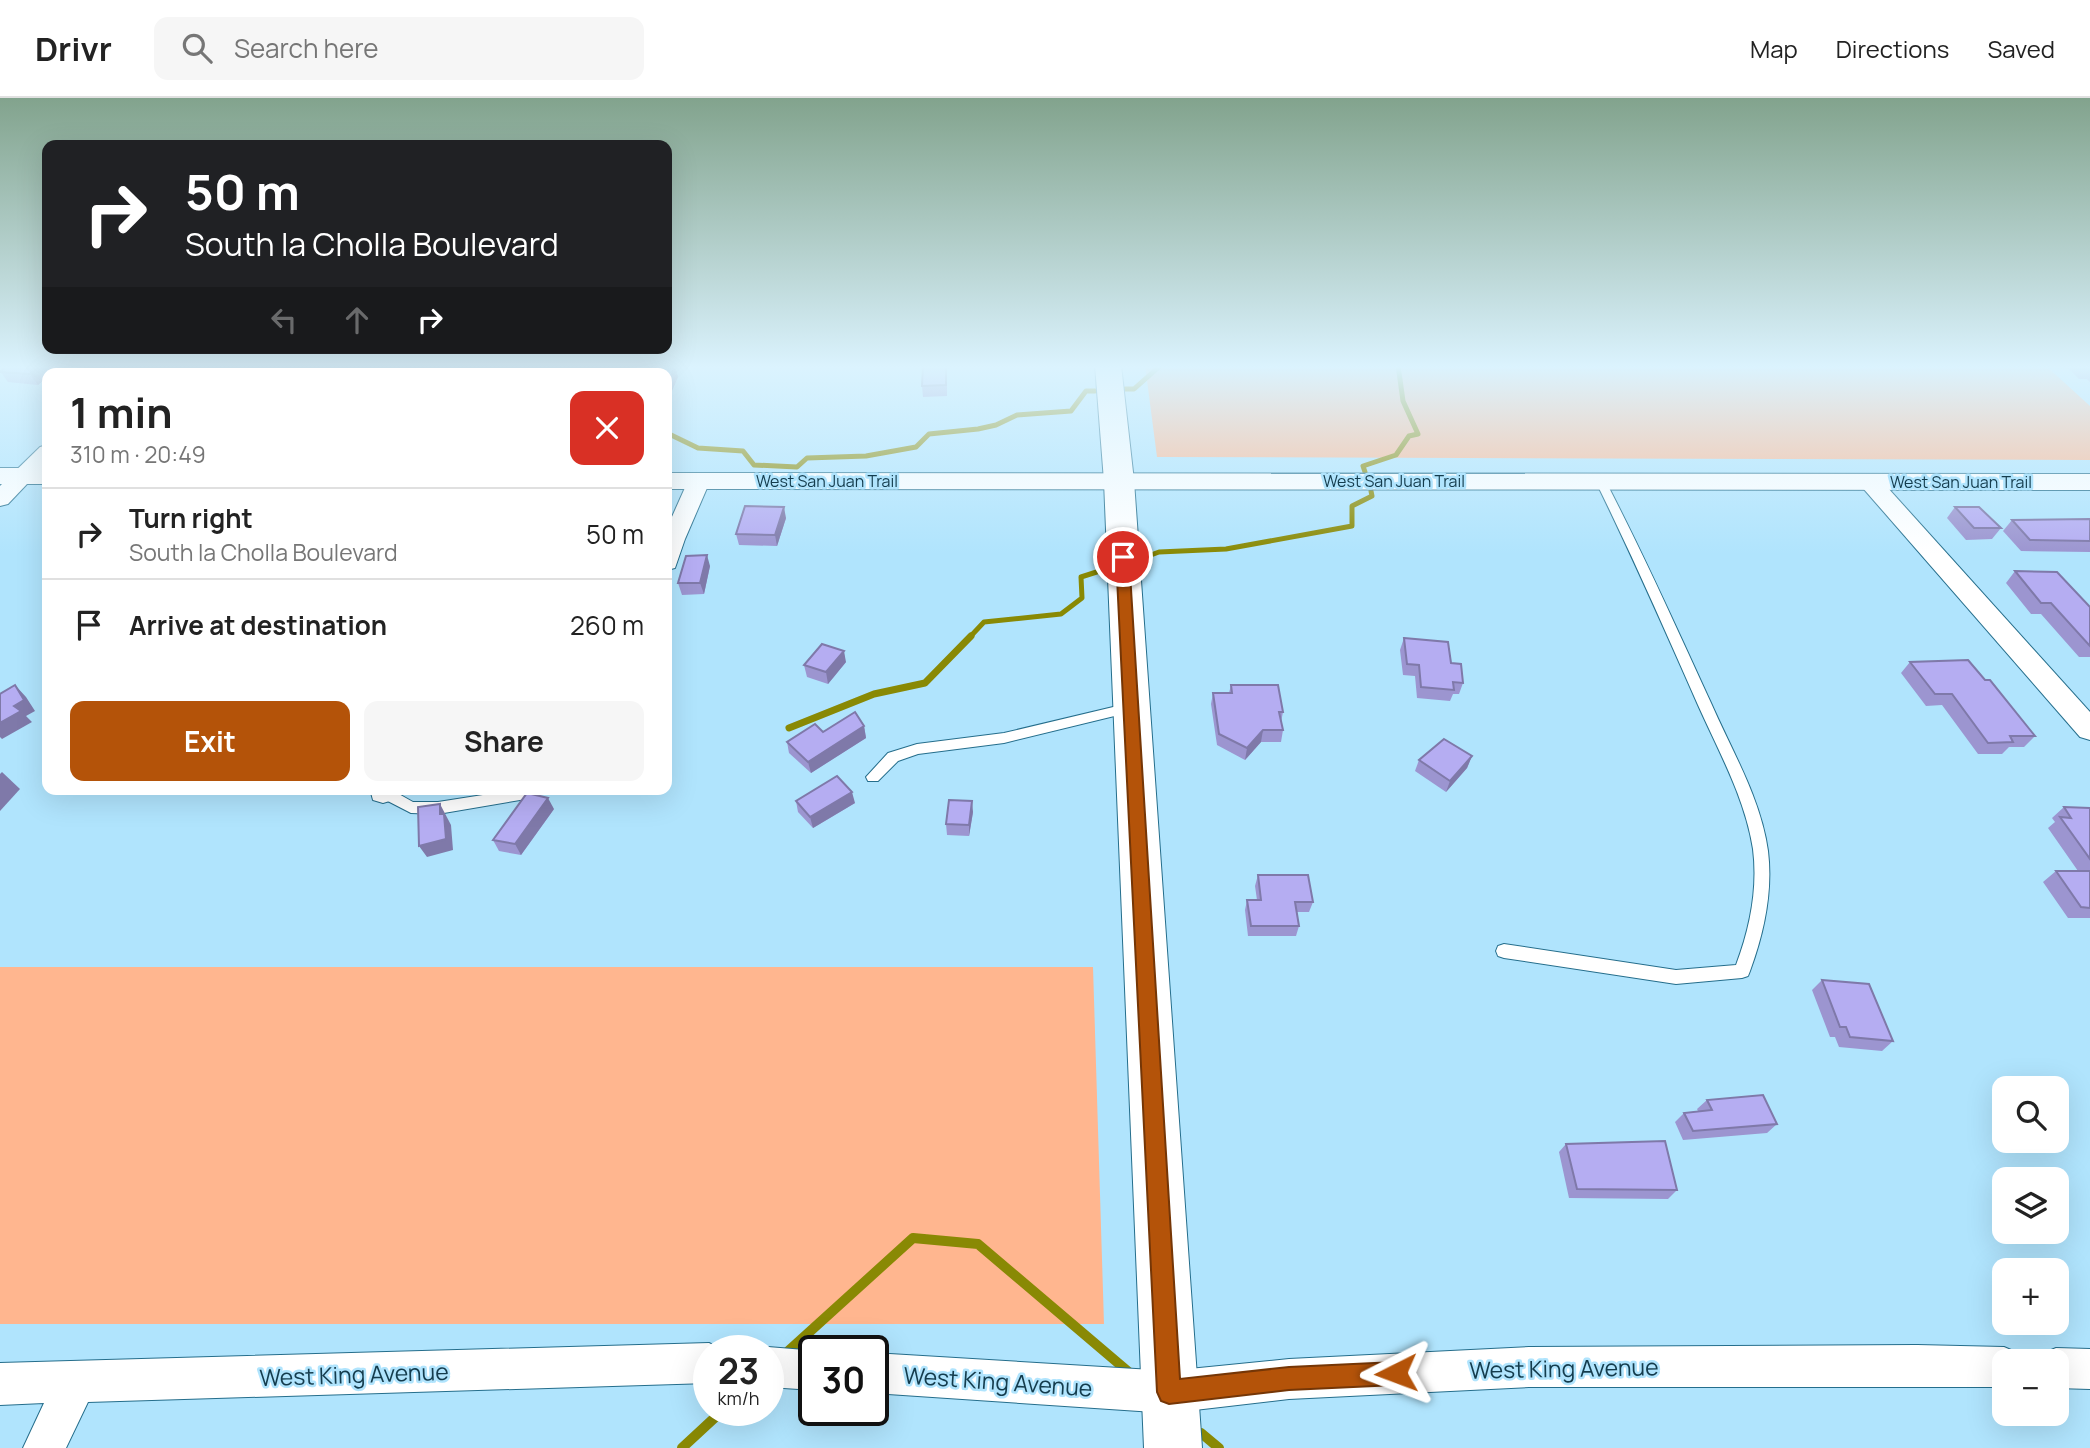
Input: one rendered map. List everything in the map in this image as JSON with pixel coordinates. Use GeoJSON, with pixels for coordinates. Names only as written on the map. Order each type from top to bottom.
{"type":"FeatureCollection","features":[{"type":"Feature","properties":{"kind":"main road"},"geometry":{"type":"LineString","coordinates":[[1114,428],[1173,1448]]}},
{"type":"Feature","properties":{"kind":"street"},"geometry":{"type":"LineString","coordinates":[[0,499],[42,457]]}},
{"type":"Feature","properties":{"kind":"street","name":"West San Juan Trail"},"geometry":{"type":"LineString","coordinates":[[672,481],[2090,482]]}},
{"type":"Feature","properties":{"kind":"street"},"geometry":{"type":"LineString","coordinates":[[672,543],[699,481]]}},
{"type":"Feature","properties":{"kind":"street"},"geometry":{"type":"LineString","coordinates":[[1870,482],[2090,730]]}},
{"type":"Feature","properties":{"kind":"street","name":"West King Avenue"},"geometry":{"type":"LineString","coordinates":[[0,1384],[75,1384],[693,1364]]}},
{"type":"Feature","properties":{"kind":"street","name":"West King Avenue"},"geometry":{"type":"LineString","coordinates":[[889,1374],[1169,1392],[1289,1379],[1529,1367],[1916,1364],[1992,1367]]}},
{"type":"Feature","properties":{"kind":"street"},"geometry":{"type":"LineString","coordinates":[[2069,1368],[2090,1369]]}},
{"type":"Feature","properties":{"kind":"street"},"geometry":{"type":"LineString","coordinates":[[44,1448],[75,1384]]}},
{"type":"Feature","properties":{"kind":"lane"},"geometry":{"type":"LineString","coordinates":[[1504,951],[1676,977],[1742,971],[1756,934],[1762,871],[1750,801],[1638,553],[1601,482]]}},
{"type":"Feature","properties":{"kind":"lane"},"geometry":{"type":"LineString","coordinates":[[873,777],[893,757],[917,749],[1004,738],[1131,708]]}},
{"type":"Feature","properties":{"kind":"lane"},"geometry":{"type":"LineString","coordinates":[[391,795],[411,807],[438,808],[519,795]]}},
{"type":"Feature","properties":{"kind":"shaded area"},"geometry":{"type":"Polygon","coordinates":[[[1153,428],[2090,428],[2090,460],[1157,457],[1153,428]]]}},
{"type":"Feature","properties":{"kind":"shaded area"},"geometry":{"type":"Polygon","coordinates":[[[0,967],[1093,967],[1104,1324],[0,1324],[0,967]]]}},
{"type":"Feature","properties":{"kind":"building"},"geometry":{"type":"Polygon","coordinates":[[[745,506],[784,507],[775,535],[736,534],[745,506]]]}},
{"type":"Feature","properties":{"kind":"building"},"geometry":{"type":"Polygon","coordinates":[[[1955,507],[1979,507],[2001,528],[1974,528],[1955,507]]]}},
{"type":"Feature","properties":{"kind":"building"},"geometry":{"type":"Polygon","coordinates":[[[2090,519],[2090,541],[2030,540],[2012,520],[2090,519]]]}},
{"type":"Feature","properties":{"kind":"building"},"geometry":{"type":"Polygon","coordinates":[[[707,555],[700,583],[678,583],[686,556],[707,555]]]}},
{"type":"Feature","properties":{"kind":"building"},"geometry":{"type":"Polygon","coordinates":[[[2015,571],[2057,572],[2090,607],[2090,646],[2051,603],[2041,603],[2015,571]]]}},
{"type":"Feature","properties":{"kind":"building"},"geometry":{"type":"Polygon","coordinates":[[[1404,638],[1448,642],[1451,663],[1461,664],[1463,683],[1453,682],[1454,690],[1421,687],[1419,665],[1407,664],[1404,638]]]}},
{"type":"Feature","properties":{"kind":"building"},"geometry":{"type":"Polygon","coordinates":[[[822,644],[844,651],[826,672],[804,665],[822,644]]]}},
{"type":"Feature","properties":{"kind":"building"},"geometry":{"type":"Polygon","coordinates":[[[1968,660],[1985,680],[1990,680],[2035,736],[2010,736],[2013,742],[1988,743],[1952,694],[1935,694],[1910,662],[1968,660]]]}},
{"type":"Feature","properties":{"kind":"building"},"geometry":{"type":"Polygon","coordinates":[[[15,685],[24,700],[14,706],[21,711],[0,723],[0,694],[15,685]]]}},
{"type":"Feature","properties":{"kind":"building"},"geometry":{"type":"Polygon","coordinates":[[[1231,685],[1278,685],[1283,730],[1263,730],[1247,748],[1219,734],[1213,693],[1232,693],[1231,685]]]}},
{"type":"Feature","properties":{"kind":"building"},"geometry":{"type":"Polygon","coordinates":[[[855,712],[864,726],[808,762],[787,742],[815,724],[823,732],[855,712]]]}},
{"type":"Feature","properties":{"kind":"building"},"geometry":{"type":"Polygon","coordinates":[[[1444,739],[1472,756],[1450,781],[1419,760],[1444,739]]]}},
{"type":"Feature","properties":{"kind":"building"},"geometry":{"type":"Polygon","coordinates":[[[837,776],[852,792],[810,817],[796,801],[837,776]]]}},
{"type":"Feature","properties":{"kind":"building"},"geometry":{"type":"Polygon","coordinates":[[[526,795],[548,798],[515,844],[493,840],[526,795]]]}},
{"type":"Feature","properties":{"kind":"building"},"geometry":{"type":"Polygon","coordinates":[[[949,800],[972,801],[969,825],[946,824],[949,800]]]}},
{"type":"Feature","properties":{"kind":"building"},"geometry":{"type":"Polygon","coordinates":[[[440,804],[440,814],[444,814],[446,839],[419,846],[418,807],[440,804]]]}},
{"type":"Feature","properties":{"kind":"building"},"geometry":{"type":"Polygon","coordinates":[[[2064,807],[2090,808],[2090,859],[2060,817],[2071,818],[2064,807]]]}},
{"type":"Feature","properties":{"kind":"building"},"geometry":{"type":"Polygon","coordinates":[[[2056,871],[2090,871],[2090,908],[2081,907],[2056,871]]]}},
{"type":"Feature","properties":{"kind":"building"},"geometry":{"type":"Polygon","coordinates":[[[1258,875],[1308,875],[1313,902],[1295,902],[1299,926],[1251,926],[1247,900],[1261,900],[1258,875]]]}},
{"type":"Feature","properties":{"kind":"building"},"geometry":{"type":"Polygon","coordinates":[[[1822,980],[1869,984],[1893,1041],[1850,1037],[1846,1027],[1840,1027],[1822,980]]]}},
{"type":"Feature","properties":{"kind":"building"},"geometry":{"type":"Polygon","coordinates":[[[1763,1095],[1777,1124],[1693,1131],[1684,1113],[1712,1110],[1707,1100],[1763,1095]]]}},
{"type":"Feature","properties":{"kind":"building"},"geometry":{"type":"Polygon","coordinates":[[[1665,1141],[1677,1190],[1577,1189],[1566,1144],[1665,1141]]]}},
{"type":"Feature","properties":{"kind":"waterway"},"geometry":{"type":"LineString","coordinates":[[672,435],[698,448],[743,451],[754,465],[797,467],[807,458],[866,456],[916,447],[929,434],[982,428]]}},
{"type":"Feature","properties":{"kind":"waterway"},"geometry":{"type":"LineString","coordinates":[[1365,472],[1363,466],[1396,455],[1409,436],[1418,434],[1415,428]]}},
{"type":"Feature","properties":{"kind":"waterway"},"geometry":{"type":"LineString","coordinates":[[1140,559],[1159,552],[1226,549],[1352,526],[1352,506],[1372,496],[1371,491]]}},
{"type":"Feature","properties":{"kind":"waterway"},"geometry":{"type":"LineString","coordinates":[[969,638],[984,622],[1061,614],[1082,598],[1081,577],[1106,569]]}},
{"type":"Feature","properties":{"kind":"waterway"},"geometry":{"type":"LineString","coordinates":[[789,728],[874,694],[925,683],[971,636]]}},
{"type":"Feature","properties":{"kind":"waterway"},"geometry":{"type":"LineString","coordinates":[[784,1355],[913,1238],[978,1244],[1131,1374]]}},
{"type":"Feature","properties":{"kind":"waterway"},"geometry":{"type":"LineString","coordinates":[[682,1448],[706,1426]]}},
{"type":"Feature","properties":{"kind":"waterway"},"geometry":{"type":"LineString","coordinates":[[1201,1433],[1219,1448]]}},
{"type":"Feature","properties":{"kind":"route"},"geometry":{"type":"LineString","coordinates":[[1123,557],[1169,1392],[1289,1379],[1396,1373]]}}]}
